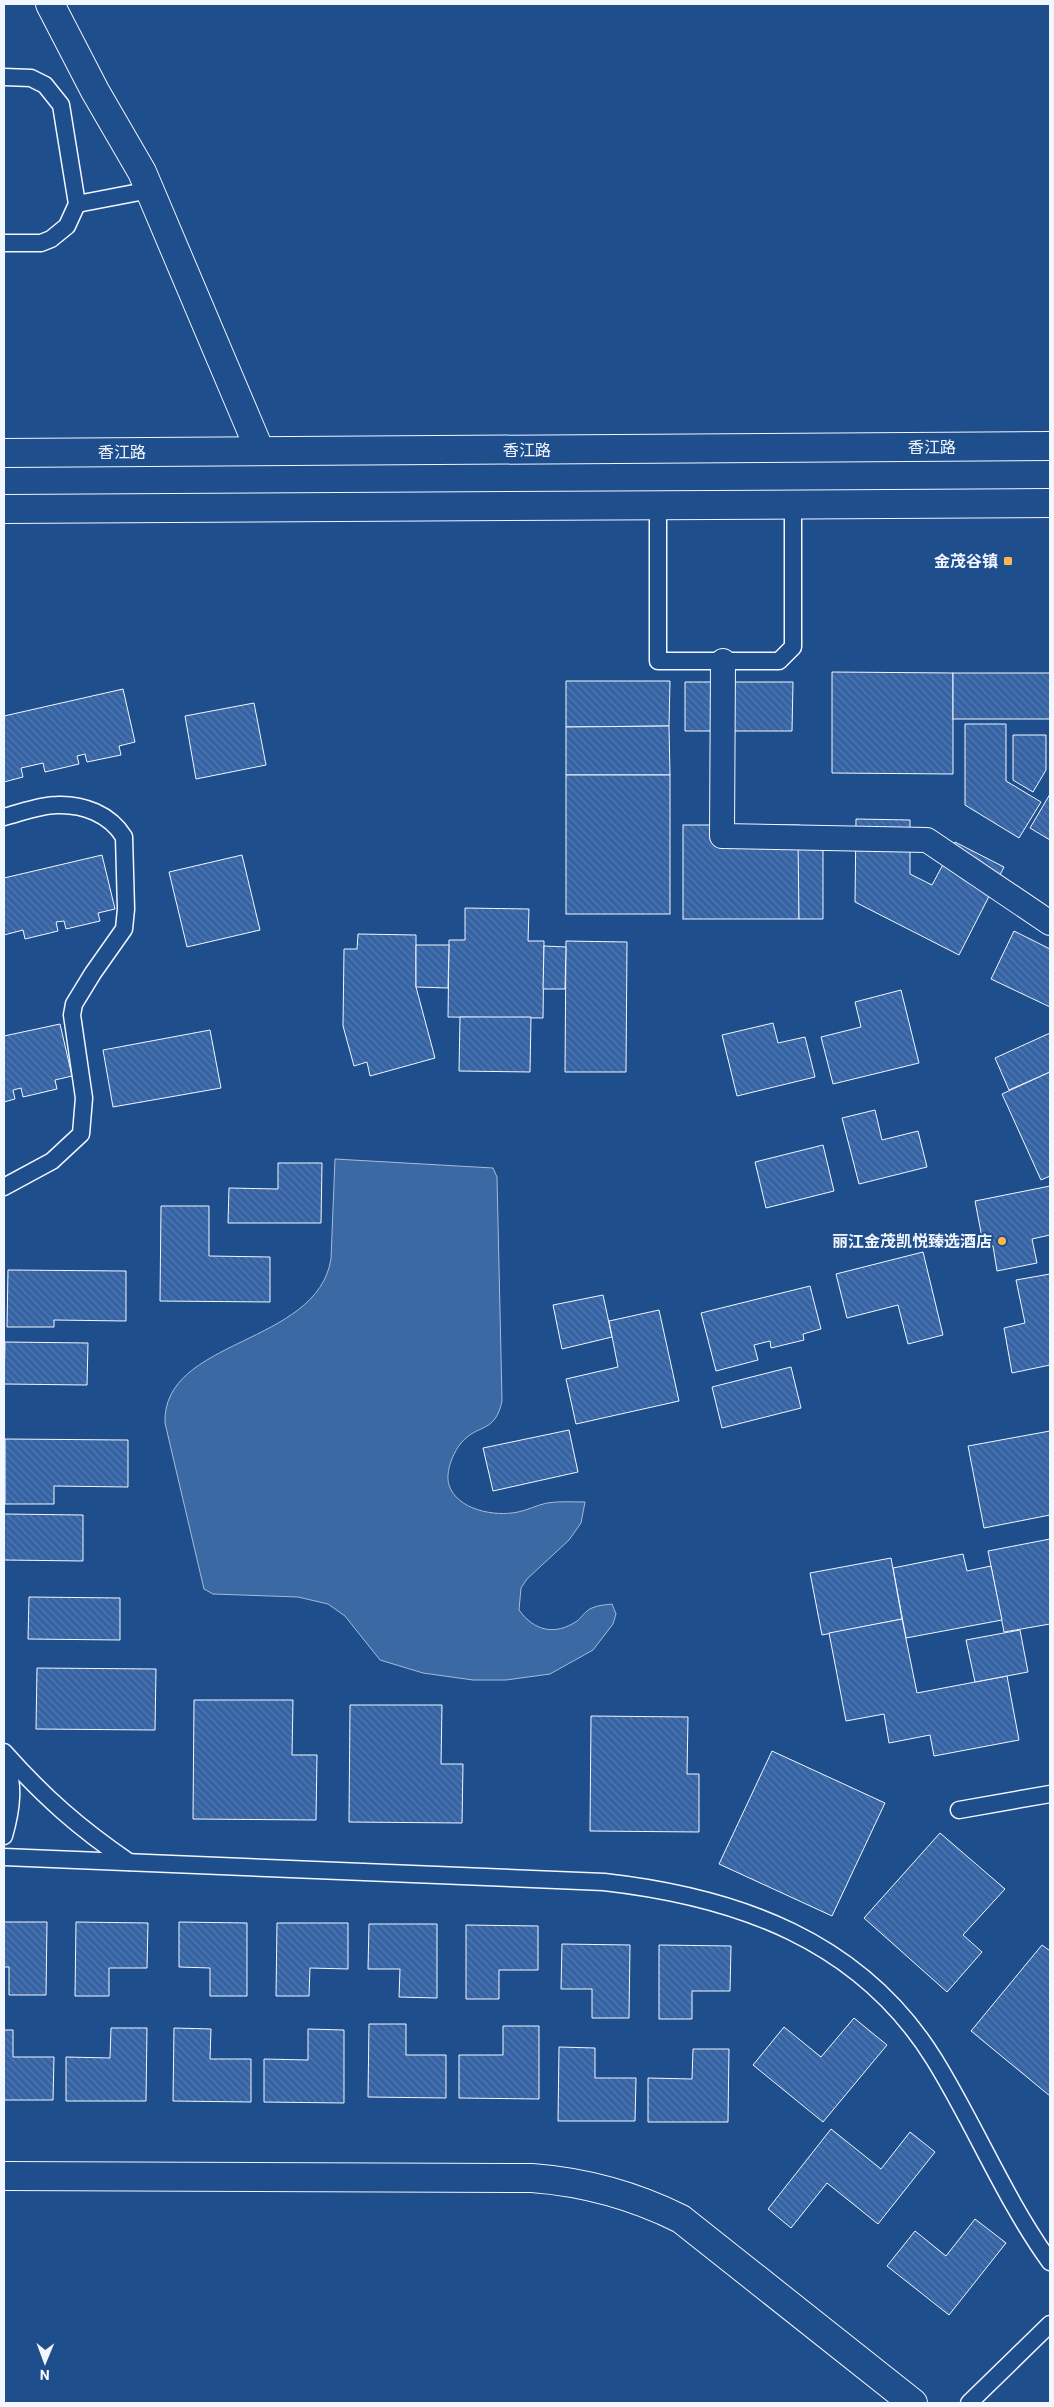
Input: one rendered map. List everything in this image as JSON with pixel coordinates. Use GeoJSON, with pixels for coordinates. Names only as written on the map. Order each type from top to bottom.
{"type":"FeatureCollection","features":[{"type":"Feature","properties":{"kind":"main road"},"geometry":{"type":"LineString","coordinates":[[50,4],[95,91],[142,172],[260,452]]}},
{"type":"Feature","properties":{"kind":"main road","name":"香江路"},"geometry":{"type":"LineString","coordinates":[[4,453],[1050,446]]}},
{"type":"Feature","properties":{"kind":"main road"},"geometry":{"type":"LineString","coordinates":[[4,509],[1050,503]]}},
{"type":"Feature","properties":{"kind":"main road"},"geometry":{"type":"LineString","coordinates":[[4,2176],[532,2178],[564,2180],[596,2186],[655,2206],[681,2218],[913,2403]]}},
{"type":"Feature","properties":{"kind":"street"},"geometry":{"type":"LineString","coordinates":[[723,661],[722,836],[927,840],[1050,923]]}},
{"type":"Feature","properties":{"kind":"lane"},"geometry":{"type":"LineString","coordinates":[[4,77],[31,78],[45,85],[61,105],[77,204],[67,226],[51,239],[41,243],[4,243]]}},
{"type":"Feature","properties":{"kind":"lane"},"geometry":{"type":"LineString","coordinates":[[77,204],[150,190]]}},
{"type":"Feature","properties":{"kind":"lane"},"geometry":{"type":"LineString","coordinates":[[658,505],[658,662],[779,661],[793,647],[793,504]]}},
{"type":"Feature","properties":{"kind":"lane"},"geometry":{"type":"LineString","coordinates":[[4,817],[56,805],[91,810],[101,814],[118,828],[124,837],[126,908],[124,929],[74,1004],[72,1015],[84,1098],[81,1134],[52,1161],[4,1187]]}},
{"type":"Feature","properties":{"kind":"lane"},"geometry":{"type":"LineString","coordinates":[[4,1752],[38,1790],[65,1815],[129,1862]]}},
{"type":"Feature","properties":{"kind":"lane"},"geometry":{"type":"LineString","coordinates":[[4,1756],[9,1769],[12,1792],[10,1814],[4,1836]]}},
{"type":"Feature","properties":{"kind":"lane"},"geometry":{"type":"LineString","coordinates":[[959,1810],[1050,1794]]}},
{"type":"Feature","properties":{"kind":"lane"},"geometry":{"type":"LineString","coordinates":[[4,1857],[604,1882],[648,1887],[692,1896],[736,1909],[819,1945],[845,1963],[892,2005],[914,2030],[942,2073],[1029,2232],[1050,2262]]}},
{"type":"Feature","properties":{"kind":"lane"},"geometry":{"type":"LineString","coordinates":[[969,2403],[1050,2324]]}},
{"type":"Feature","properties":{"kind":"water"},"geometry":{"type":"Polygon","coordinates":[[[335,1159],[493,1168],[497,1177],[502,1401],[495,1419],[490,1424],[467,1437],[458,1447],[450,1463],[448,1480],[453,1494],[460,1500],[468,1506],[488,1512],[509,1513],[547,1503],[585,1502],[581,1523],[569,1540],[527,1579],[521,1588],[519,1610],[531,1623],[538,1627],[553,1630],[569,1626],[588,1610],[597,1606],[612,1604],[616,1614],[613,1624],[593,1650],[550,1674],[506,1680],[473,1680],[423,1673],[380,1660],[345,1616],[328,1604],[298,1597],[213,1594],[204,1589],[165,1423],[171,1395],[188,1374],[213,1357],[272,1327],[299,1309],[320,1288],[331,1259],[335,1159]]]}},
{"type":"Feature","properties":{"kind":"building"},"geometry":{"type":"Polygon","coordinates":[[[832,672],[953,673],[953,774],[832,773],[832,672]]]}},
{"type":"Feature","properties":{"kind":"building"},"geometry":{"type":"Polygon","coordinates":[[[953,673],[1050,673],[1050,719],[953,719],[953,673]]]}},
{"type":"Feature","properties":{"kind":"building"},"geometry":{"type":"Polygon","coordinates":[[[566,681],[670,681],[669,726],[566,727],[566,681]]]}},
{"type":"Feature","properties":{"kind":"building"},"geometry":{"type":"Polygon","coordinates":[[[685,682],[793,682],[792,731],[685,731],[685,682]]]}},
{"type":"Feature","properties":{"kind":"building"},"geometry":{"type":"Polygon","coordinates":[[[123,689],[135,742],[119,746],[121,755],[87,762],[85,754],[77,756],[79,764],[45,772],[43,763],[21,768],[23,777],[4,782],[4,716],[123,689]]]}},
{"type":"Feature","properties":{"kind":"building"},"geometry":{"type":"Polygon","coordinates":[[[254,703],[266,765],[196,779],[185,716],[254,703]]]}},
{"type":"Feature","properties":{"kind":"building"},"geometry":{"type":"Polygon","coordinates":[[[965,724],[1006,724],[1006,781],[1041,802],[1019,838],[965,805],[965,724]]]}},
{"type":"Feature","properties":{"kind":"building"},"geometry":{"type":"Polygon","coordinates":[[[669,726],[670,775],[566,775],[566,727],[669,726]]]}},
{"type":"Feature","properties":{"kind":"building"},"geometry":{"type":"Polygon","coordinates":[[[1013,735],[1046,735],[1046,770],[1033,792],[1013,780],[1013,735]]]}},
{"type":"Feature","properties":{"kind":"building"},"geometry":{"type":"Polygon","coordinates":[[[566,775],[670,775],[670,914],[566,914],[566,775]]]}},
{"type":"Feature","properties":{"kind":"building"},"geometry":{"type":"Polygon","coordinates":[[[1050,794],[1050,840],[1030,828],[1050,794]]]}},
{"type":"Feature","properties":{"kind":"building"},"geometry":{"type":"Polygon","coordinates":[[[856,819],[910,820],[910,874],[932,885],[955,842],[1004,867],[959,955],[855,902],[856,819]]]}},
{"type":"Feature","properties":{"kind":"building"},"geometry":{"type":"Polygon","coordinates":[[[683,825],[799,825],[799,919],[683,919],[683,825]]]}},
{"type":"Feature","properties":{"kind":"building"},"geometry":{"type":"Polygon","coordinates":[[[798,840],[823,840],[823,919],[799,919],[798,840]]]}},
{"type":"Feature","properties":{"kind":"building"},"geometry":{"type":"Polygon","coordinates":[[[102,855],[115,909],[98,913],[100,921],[66,929],[64,921],[56,922],[58,931],[25,939],[23,930],[4,935],[4,878],[102,855]]]}},
{"type":"Feature","properties":{"kind":"building"},"geometry":{"type":"Polygon","coordinates":[[[242,855],[260,930],[187,947],[169,872],[242,855]]]}},
{"type":"Feature","properties":{"kind":"building"},"geometry":{"type":"Polygon","coordinates":[[[465,908],[529,909],[528,941],[544,941],[543,1018],[448,1017],[449,940],[465,940],[465,908]]]}},
{"type":"Feature","properties":{"kind":"building"},"geometry":{"type":"Polygon","coordinates":[[[1014,931],[1050,949],[1050,1007],[991,979],[1014,931]]]}},
{"type":"Feature","properties":{"kind":"building"},"geometry":{"type":"Polygon","coordinates":[[[358,934],[416,935],[416,987],[435,1058],[370,1076],[367,1062],[354,1066],[343,1026],[344,949],[357,949],[358,934]]]}},
{"type":"Feature","properties":{"kind":"building"},"geometry":{"type":"Polygon","coordinates":[[[566,941],[627,942],[626,1072],[565,1072],[566,941]]]}},
{"type":"Feature","properties":{"kind":"building"},"geometry":{"type":"Polygon","coordinates":[[[416,945],[449,945],[448,988],[416,987],[416,945]]]}},
{"type":"Feature","properties":{"kind":"building"},"geometry":{"type":"Polygon","coordinates":[[[544,946],[566,947],[565,989],[543,989],[544,946]]]}},
{"type":"Feature","properties":{"kind":"building"},"geometry":{"type":"Polygon","coordinates":[[[901,990],[919,1063],[833,1084],[821,1037],[861,1027],[855,1002],[901,990]]]}},
{"type":"Feature","properties":{"kind":"building"},"geometry":{"type":"Polygon","coordinates":[[[460,1017],[531,1017],[530,1072],[459,1071],[460,1017]]]}},
{"type":"Feature","properties":{"kind":"building"},"geometry":{"type":"Polygon","coordinates":[[[773,1023],[778,1043],[805,1037],[815,1077],[737,1096],[722,1035],[773,1023]]]}},
{"type":"Feature","properties":{"kind":"building"},"geometry":{"type":"Polygon","coordinates":[[[60,1024],[72,1076],[55,1080],[57,1089],[23,1097],[21,1088],[13,1090],[15,1099],[4,1102],[4,1036],[60,1024]]]}},
{"type":"Feature","properties":{"kind":"building"},"geometry":{"type":"Polygon","coordinates":[[[210,1030],[221,1088],[113,1107],[103,1050],[210,1030]]]}},
{"type":"Feature","properties":{"kind":"building"},"geometry":{"type":"Polygon","coordinates":[[[1050,1033],[1050,1072],[1009,1090],[995,1058],[1050,1033]]]}},
{"type":"Feature","properties":{"kind":"building"},"geometry":{"type":"Polygon","coordinates":[[[1050,1072],[1050,1176],[1041,1180],[1002,1094],[1050,1072]]]}},
{"type":"Feature","properties":{"kind":"building"},"geometry":{"type":"Polygon","coordinates":[[[875,1110],[882,1140],[918,1131],[927,1167],[859,1184],[842,1118],[875,1110]]]}},
{"type":"Feature","properties":{"kind":"building"},"geometry":{"type":"Polygon","coordinates":[[[823,1145],[834,1191],[766,1208],[755,1162],[823,1145]]]}},
{"type":"Feature","properties":{"kind":"building"},"geometry":{"type":"Polygon","coordinates":[[[278,1163],[322,1163],[321,1223],[228,1223],[229,1188],[278,1189],[278,1163]]]}},
{"type":"Feature","properties":{"kind":"building"},"geometry":{"type":"Polygon","coordinates":[[[1050,1186],[1050,1235],[1032,1239],[1037,1263],[997,1271],[993,1246],[984,1248],[975,1201],[1050,1186]]]}},
{"type":"Feature","properties":{"kind":"building"},"geometry":{"type":"Polygon","coordinates":[[[161,1206],[209,1206],[209,1256],[270,1257],[270,1302],[160,1301],[161,1206]]]}},
{"type":"Feature","properties":{"kind":"building"},"geometry":{"type":"Polygon","coordinates":[[[923,1252],[943,1335],[908,1344],[898,1305],[847,1318],[836,1274],[923,1252]]]}},
{"type":"Feature","properties":{"kind":"building"},"geometry":{"type":"Polygon","coordinates":[[[8,1270],[126,1271],[126,1321],[54,1320],[54,1327],[7,1327],[8,1270]]]}},
{"type":"Feature","properties":{"kind":"building"},"geometry":{"type":"Polygon","coordinates":[[[1050,1274],[1050,1365],[1012,1373],[1004,1328],[1025,1323],[1016,1280],[1050,1274]]]}},
{"type":"Feature","properties":{"kind":"building"},"geometry":{"type":"Polygon","coordinates":[[[810,1286],[821,1329],[803,1334],[804,1340],[771,1348],[770,1341],[754,1345],[758,1360],[716,1371],[701,1313],[810,1286]]]}},
{"type":"Feature","properties":{"kind":"building"},"geometry":{"type":"Polygon","coordinates":[[[603,1295],[612,1337],[562,1349],[553,1305],[603,1295]]]}},
{"type":"Feature","properties":{"kind":"building"},"geometry":{"type":"Polygon","coordinates":[[[659,1310],[679,1401],[576,1424],[566,1379],[618,1367],[609,1321],[659,1310]]]}},
{"type":"Feature","properties":{"kind":"building"},"geometry":{"type":"Polygon","coordinates":[[[5,1342],[88,1343],[87,1385],[4,1384],[5,1342]]]}},
{"type":"Feature","properties":{"kind":"building"},"geometry":{"type":"Polygon","coordinates":[[[791,1367],[801,1408],[722,1428],[712,1387],[791,1367]]]}},
{"type":"Feature","properties":{"kind":"building"},"geometry":{"type":"Polygon","coordinates":[[[569,1430],[578,1472],[493,1491],[483,1448],[569,1430]]]}},
{"type":"Feature","properties":{"kind":"building"},"geometry":{"type":"Polygon","coordinates":[[[1050,1431],[1050,1515],[984,1528],[968,1446],[1050,1431]]]}},
{"type":"Feature","properties":{"kind":"building"},"geometry":{"type":"Polygon","coordinates":[[[5,1439],[128,1440],[128,1487],[54,1486],[54,1504],[5,1504],[5,1439]]]}},
{"type":"Feature","properties":{"kind":"building"},"geometry":{"type":"Polygon","coordinates":[[[4,1514],[83,1515],[83,1561],[4,1560],[4,1514]]]}},
{"type":"Feature","properties":{"kind":"building"},"geometry":{"type":"Polygon","coordinates":[[[1050,1539],[1050,1624],[1004,1632],[988,1551],[1050,1539]]]}},
{"type":"Feature","properties":{"kind":"building"},"geometry":{"type":"Polygon","coordinates":[[[963,1554],[967,1571],[991,1566],[1002,1620],[906,1638],[893,1568],[963,1554]]]}},
{"type":"Feature","properties":{"kind":"building"},"geometry":{"type":"Polygon","coordinates":[[[891,1558],[902,1619],[822,1635],[810,1573],[891,1558]]]}},
{"type":"Feature","properties":{"kind":"building"},"geometry":{"type":"Polygon","coordinates":[[[29,1597],[120,1598],[120,1640],[28,1639],[29,1597]]]}},
{"type":"Feature","properties":{"kind":"building"},"geometry":{"type":"Polygon","coordinates":[[[902,1619],[917,1693],[1007,1676],[1019,1740],[934,1756],[930,1735],[889,1743],[884,1714],[846,1721],[829,1633],[902,1619]]]}},
{"type":"Feature","properties":{"kind":"building"},"geometry":{"type":"Polygon","coordinates":[[[1020,1630],[1028,1672],[975,1682],[966,1640],[1020,1630]]]}},
{"type":"Feature","properties":{"kind":"building"},"geometry":{"type":"Polygon","coordinates":[[[37,1668],[156,1669],[155,1730],[36,1729],[37,1668]]]}},
{"type":"Feature","properties":{"kind":"building"},"geometry":{"type":"Polygon","coordinates":[[[194,1700],[293,1700],[292,1755],[317,1755],[316,1820],[193,1819],[194,1700]]]}},
{"type":"Feature","properties":{"kind":"building"},"geometry":{"type":"Polygon","coordinates":[[[350,1705],[442,1705],[441,1764],[463,1764],[462,1823],[349,1822],[350,1705]]]}},
{"type":"Feature","properties":{"kind":"building"},"geometry":{"type":"Polygon","coordinates":[[[591,1716],[688,1717],[687,1774],[699,1774],[699,1832],[590,1831],[591,1716]]]}},
{"type":"Feature","properties":{"kind":"building"},"geometry":{"type":"Polygon","coordinates":[[[772,1751],[885,1803],[832,1916],[719,1864],[772,1751]]]}},
{"type":"Feature","properties":{"kind":"building"},"geometry":{"type":"Polygon","coordinates":[[[940,1833],[1005,1889],[963,1935],[982,1952],[947,1992],[864,1918],[940,1833]]]}},
{"type":"Feature","properties":{"kind":"building"},"geometry":{"type":"Polygon","coordinates":[[[4,1922],[47,1922],[46,1995],[9,1995],[9,1967],[4,1967],[4,1922]]]}},
{"type":"Feature","properties":{"kind":"building"},"geometry":{"type":"Polygon","coordinates":[[[76,1922],[148,1923],[147,1968],[109,1968],[109,1996],[75,1996],[76,1922]]]}},
{"type":"Feature","properties":{"kind":"building"},"geometry":{"type":"Polygon","coordinates":[[[179,1922],[247,1923],[247,1996],[210,1996],[210,1968],[179,1967],[179,1922]]]}},
{"type":"Feature","properties":{"kind":"building"},"geometry":{"type":"Polygon","coordinates":[[[277,1923],[348,1923],[348,1969],[310,1968],[309,1996],[276,1996],[277,1923]]]}},
{"type":"Feature","properties":{"kind":"building"},"geometry":{"type":"Polygon","coordinates":[[[369,1924],[437,1924],[437,1998],[399,1997],[400,1969],[368,1969],[369,1924]]]}},
{"type":"Feature","properties":{"kind":"building"},"geometry":{"type":"Polygon","coordinates":[[[466,1925],[538,1926],[538,1970],[499,1970],[499,1999],[466,1999],[466,1925]]]}},
{"type":"Feature","properties":{"kind":"building"},"geometry":{"type":"Polygon","coordinates":[[[562,1944],[630,1945],[629,2018],[592,2018],[592,1989],[561,1989],[562,1944]]]}},
{"type":"Feature","properties":{"kind":"building"},"geometry":{"type":"Polygon","coordinates":[[[659,1945],[731,1946],[730,1991],[692,1991],[692,2019],[659,2019],[659,1945]]]}},
{"type":"Feature","properties":{"kind":"building"},"geometry":{"type":"Polygon","coordinates":[[[1042,1945],[1050,1951],[1050,2096],[971,2031],[1042,1945]]]}},
{"type":"Feature","properties":{"kind":"building"},"geometry":{"type":"Polygon","coordinates":[[[854,2018],[887,2045],[823,2122],[753,2065],[784,2027],[821,2057],[854,2018]]]}},
{"type":"Feature","properties":{"kind":"building"},"geometry":{"type":"Polygon","coordinates":[[[369,2024],[406,2024],[406,2055],[446,2055],[446,2098],[368,2097],[369,2024]]]}},
{"type":"Feature","properties":{"kind":"building"},"geometry":{"type":"Polygon","coordinates":[[[503,2026],[539,2026],[539,2099],[459,2098],[459,2055],[503,2055],[503,2026]]]}},
{"type":"Feature","properties":{"kind":"building"},"geometry":{"type":"Polygon","coordinates":[[[111,2028],[147,2028],[146,2101],[66,2101],[66,2057],[110,2058],[111,2028]]]}},
{"type":"Feature","properties":{"kind":"building"},"geometry":{"type":"Polygon","coordinates":[[[174,2028],[211,2029],[210,2059],[251,2059],[251,2102],[173,2101],[174,2028]]]}},
{"type":"Feature","properties":{"kind":"building"},"geometry":{"type":"Polygon","coordinates":[[[308,2029],[344,2030],[344,2103],[264,2102],[264,2059],[308,2060],[308,2029]]]}},
{"type":"Feature","properties":{"kind":"building"},"geometry":{"type":"Polygon","coordinates":[[[4,2030],[13,2030],[13,2057],[54,2057],[53,2100],[4,2100],[4,2030]]]}},
{"type":"Feature","properties":{"kind":"building"},"geometry":{"type":"Polygon","coordinates":[[[559,2047],[595,2048],[595,2078],[636,2078],[635,2121],[558,2121],[559,2047]]]}},
{"type":"Feature","properties":{"kind":"building"},"geometry":{"type":"Polygon","coordinates":[[[693,2049],[729,2049],[728,2122],[648,2122],[648,2078],[692,2079],[693,2049]]]}},
{"type":"Feature","properties":{"kind":"building"},"geometry":{"type":"Polygon","coordinates":[[[831,2129],[881,2169],[910,2132],[935,2152],[878,2224],[827,2183],[791,2228],[768,2209],[831,2129]]]}},
{"type":"Feature","properties":{"kind":"building"},"geometry":{"type":"Polygon","coordinates":[[[975,2219],[1006,2243],[949,2315],[887,2266],[915,2231],[946,2256],[975,2219]]]}},
{"type":"Feature","properties":{"kind":"place","name":"金茂谷镇"},"geometry":{"type":"Point","coordinates":[1008,561]}},
{"type":"Feature","properties":{"kind":"place","name":"丽江金茂凯悦臻选酒店"},"geometry":{"type":"Point","coordinates":[1002,1241]}}]}
